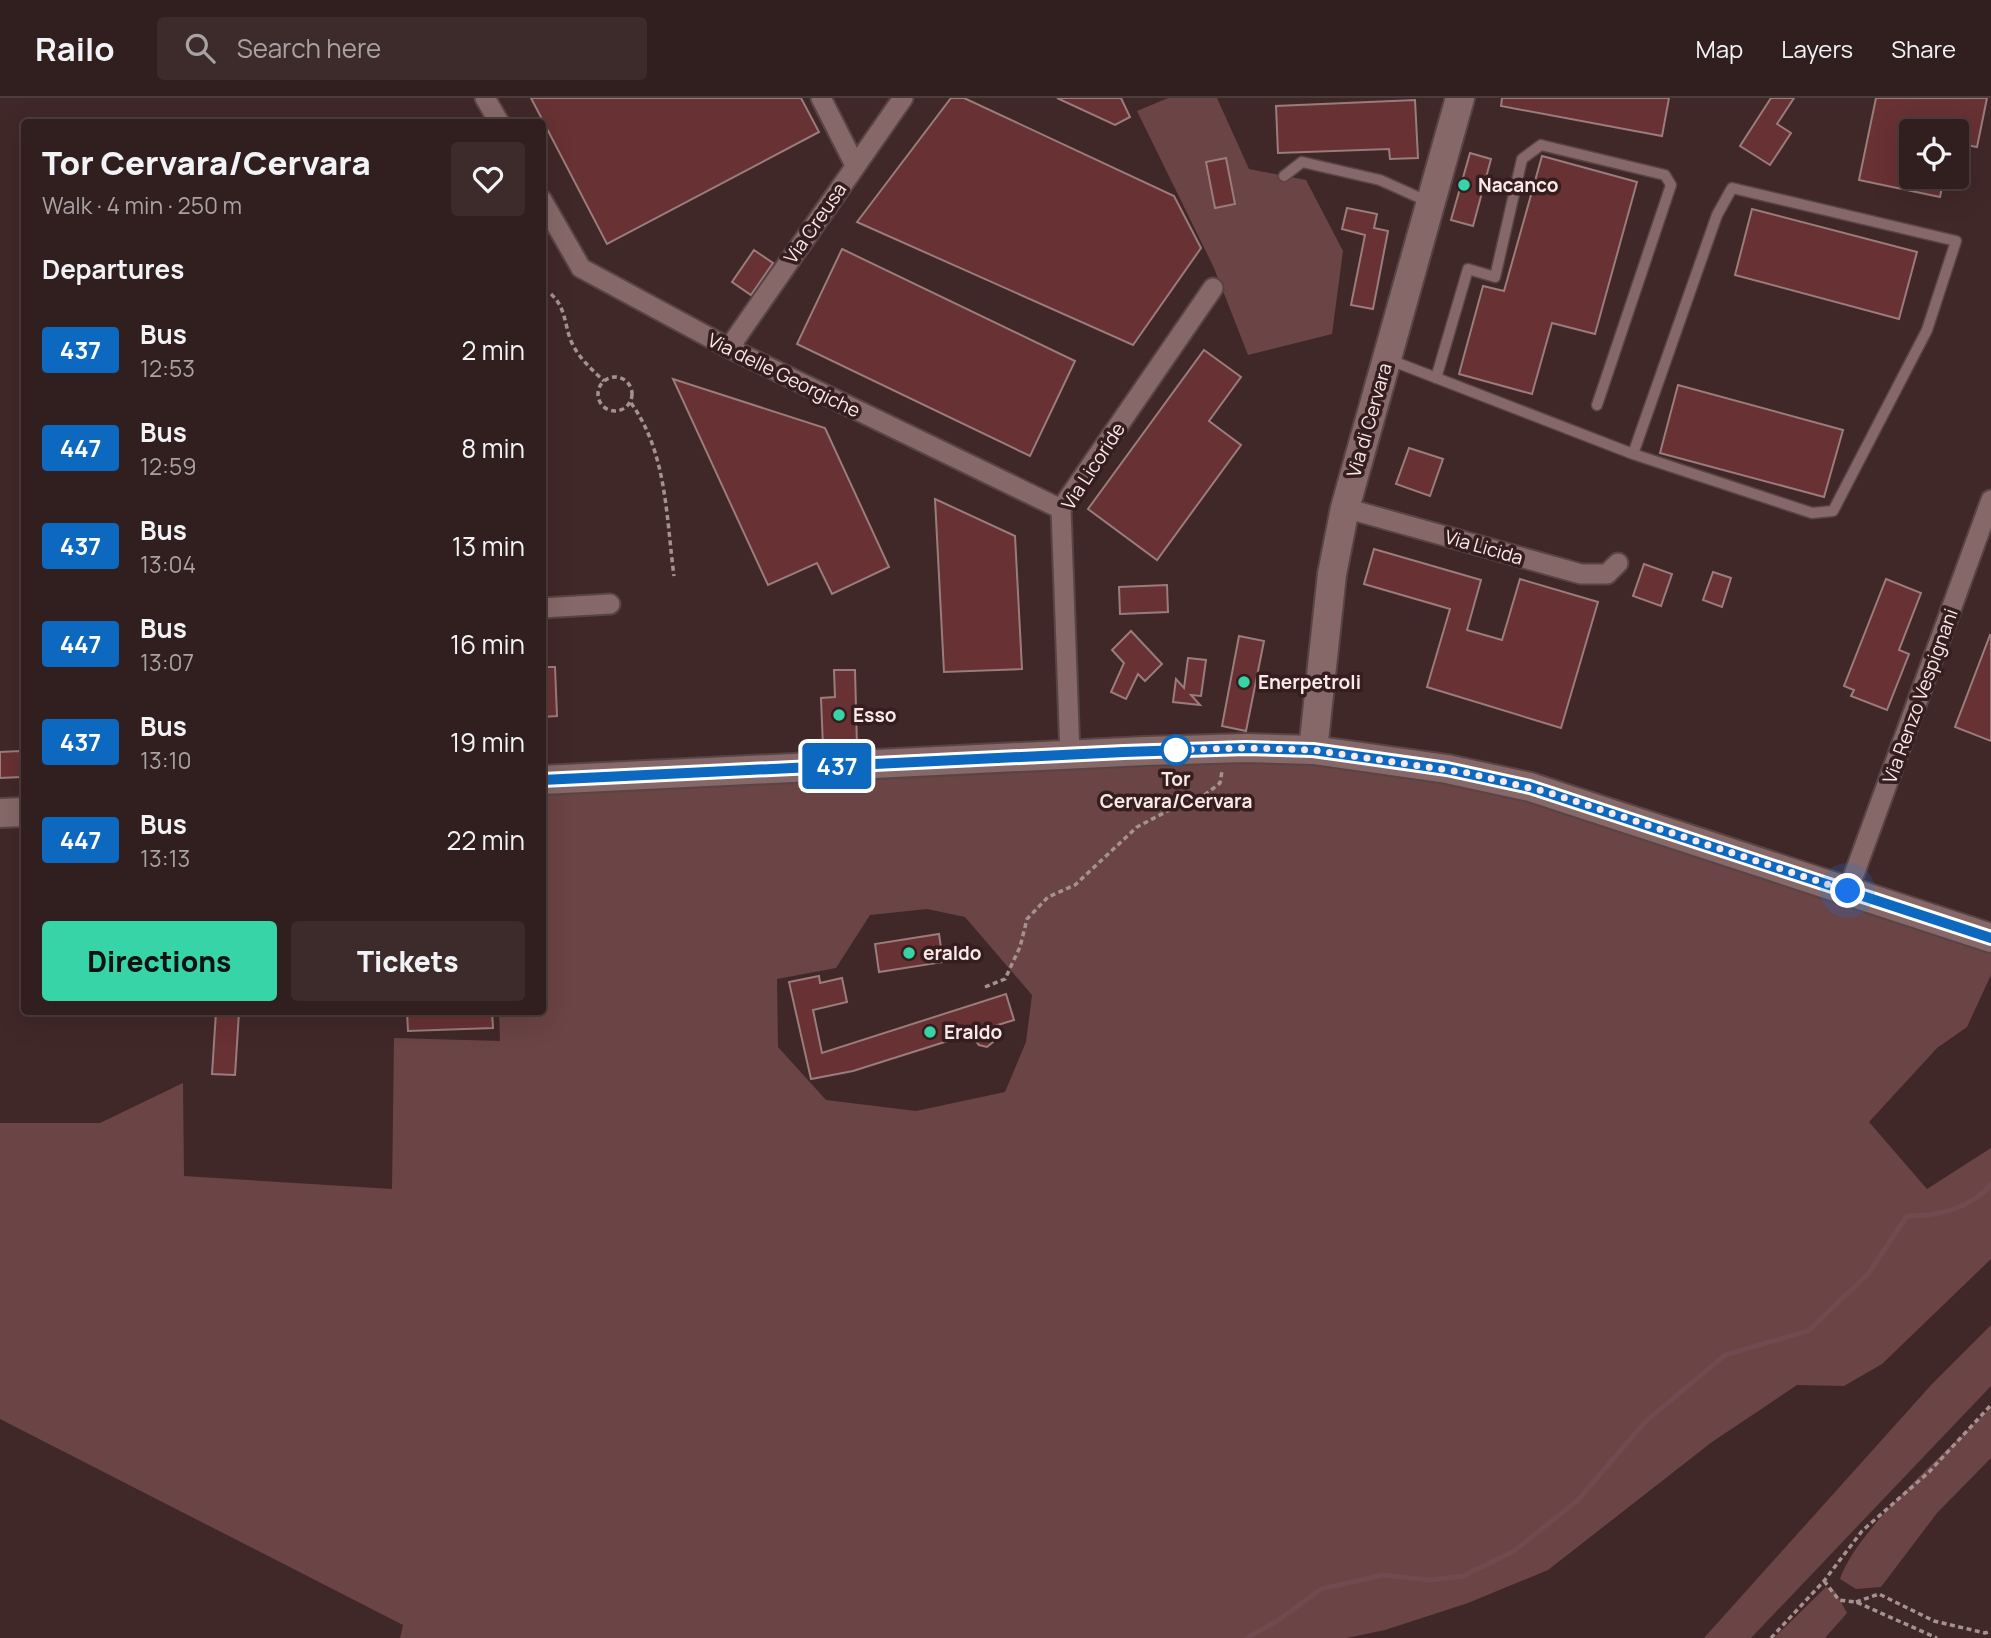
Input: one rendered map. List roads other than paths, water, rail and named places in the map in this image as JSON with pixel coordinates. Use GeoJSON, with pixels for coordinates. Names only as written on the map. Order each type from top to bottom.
{"type":"FeatureCollection","features":[{"type":"Feature","properties":{"kind":"street"},"geometry":{"type":"LineString","coordinates":[[485,98],[497,119]]}},
{"type":"Feature","properties":{"kind":"street"},"geometry":{"type":"LineString","coordinates":[[821,98],[855,165]]}},
{"type":"Feature","properties":{"kind":"street","name":"Via Creusa"},"geometry":{"type":"LineString","coordinates":[[729,348],[903,98]]}},
{"type":"Feature","properties":{"kind":"street","name":"Via di Cervara"},"geometry":{"type":"LineString","coordinates":[[1313,750],[1332,574],[1345,508],[1460,98]]}},
{"type":"Feature","properties":{"kind":"street","name":"Via delle Georgiche"},"geometry":{"type":"LineString","coordinates":[[546,207],[581,268],[729,348],[1061,509]]}},
{"type":"Feature","properties":{"kind":"street","name":"Via Licoride"},"geometry":{"type":"LineString","coordinates":[[1070,755],[1061,509],[1213,288]]}},
{"type":"Feature","properties":{"kind":"street","name":"Via Renzo Vespignani"},"geometry":{"type":"LineString","coordinates":[[1848,891],[1991,500]]}},
{"type":"Feature","properties":{"kind":"street","name":"Via Licida"},"geometry":{"type":"LineString","coordinates":[[1345,508],[1581,574],[1607,575],[1618,563]]}},
{"type":"Feature","properties":{"kind":"street"},"geometry":{"type":"LineString","coordinates":[[546,608],[610,604]]}},
{"type":"Feature","properties":{"kind":"street"},"geometry":{"type":"LineString","coordinates":[[546,780],[1221,749],[1313,750],[1447,769],[1530,787],[1991,938]]}},
{"type":"Feature","properties":{"kind":"street"},"geometry":{"type":"LineString","coordinates":[[0,813],[21,811]]}},
{"type":"Feature","properties":{"kind":"lane"},"geometry":{"type":"LineString","coordinates":[[1436,378],[1468,269],[1495,277],[1522,159],[1541,145],[1665,175],[1671,185],[1597,405]]}},
{"type":"Feature","properties":{"kind":"lane"},"geometry":{"type":"LineString","coordinates":[[1284,176],[1302,162],[1380,180],[1431,203]]}},
{"type":"Feature","properties":{"kind":"lane"},"geometry":{"type":"LineString","coordinates":[[1386,358],[1633,454],[1812,513],[1833,511],[1927,330],[1956,241],[1732,188],[1717,215],[1633,454]]}},
{"type":"Feature","properties":{"kind":"waterway"},"geometry":{"type":"LineString","coordinates":[[1247,1638],[1280,1619],[1321,1589],[1383,1575],[1430,1580],[1463,1576],[1514,1551],[1578,1500],[1645,1422],[1725,1355],[1808,1331],[1869,1273],[1907,1216],[1931,1215],[1953,1210],[1973,1200],[1991,1185]]}},
{"type":"Feature","properties":{"kind":"place","name":"Nacanco"},"geometry":{"type":"Point","coordinates":[1464,185]}},
{"type":"Feature","properties":{"kind":"place","name":"Enerpetroli"},"geometry":{"type":"Point","coordinates":[1244,682]}},
{"type":"Feature","properties":{"kind":"place","name":"Esso"},"geometry":{"type":"Point","coordinates":[839,715]}},
{"type":"Feature","properties":{"kind":"place","name":"Tor Cervara/Cervara"},"geometry":{"type":"Point","coordinates":[1176,750]}},
{"type":"Feature","properties":{"kind":"place","name":"eraldo"},"geometry":{"type":"Point","coordinates":[909,953]}},
{"type":"Feature","properties":{"kind":"place","name":"Eraldo"},"geometry":{"type":"Point","coordinates":[930,1032]}}]}
